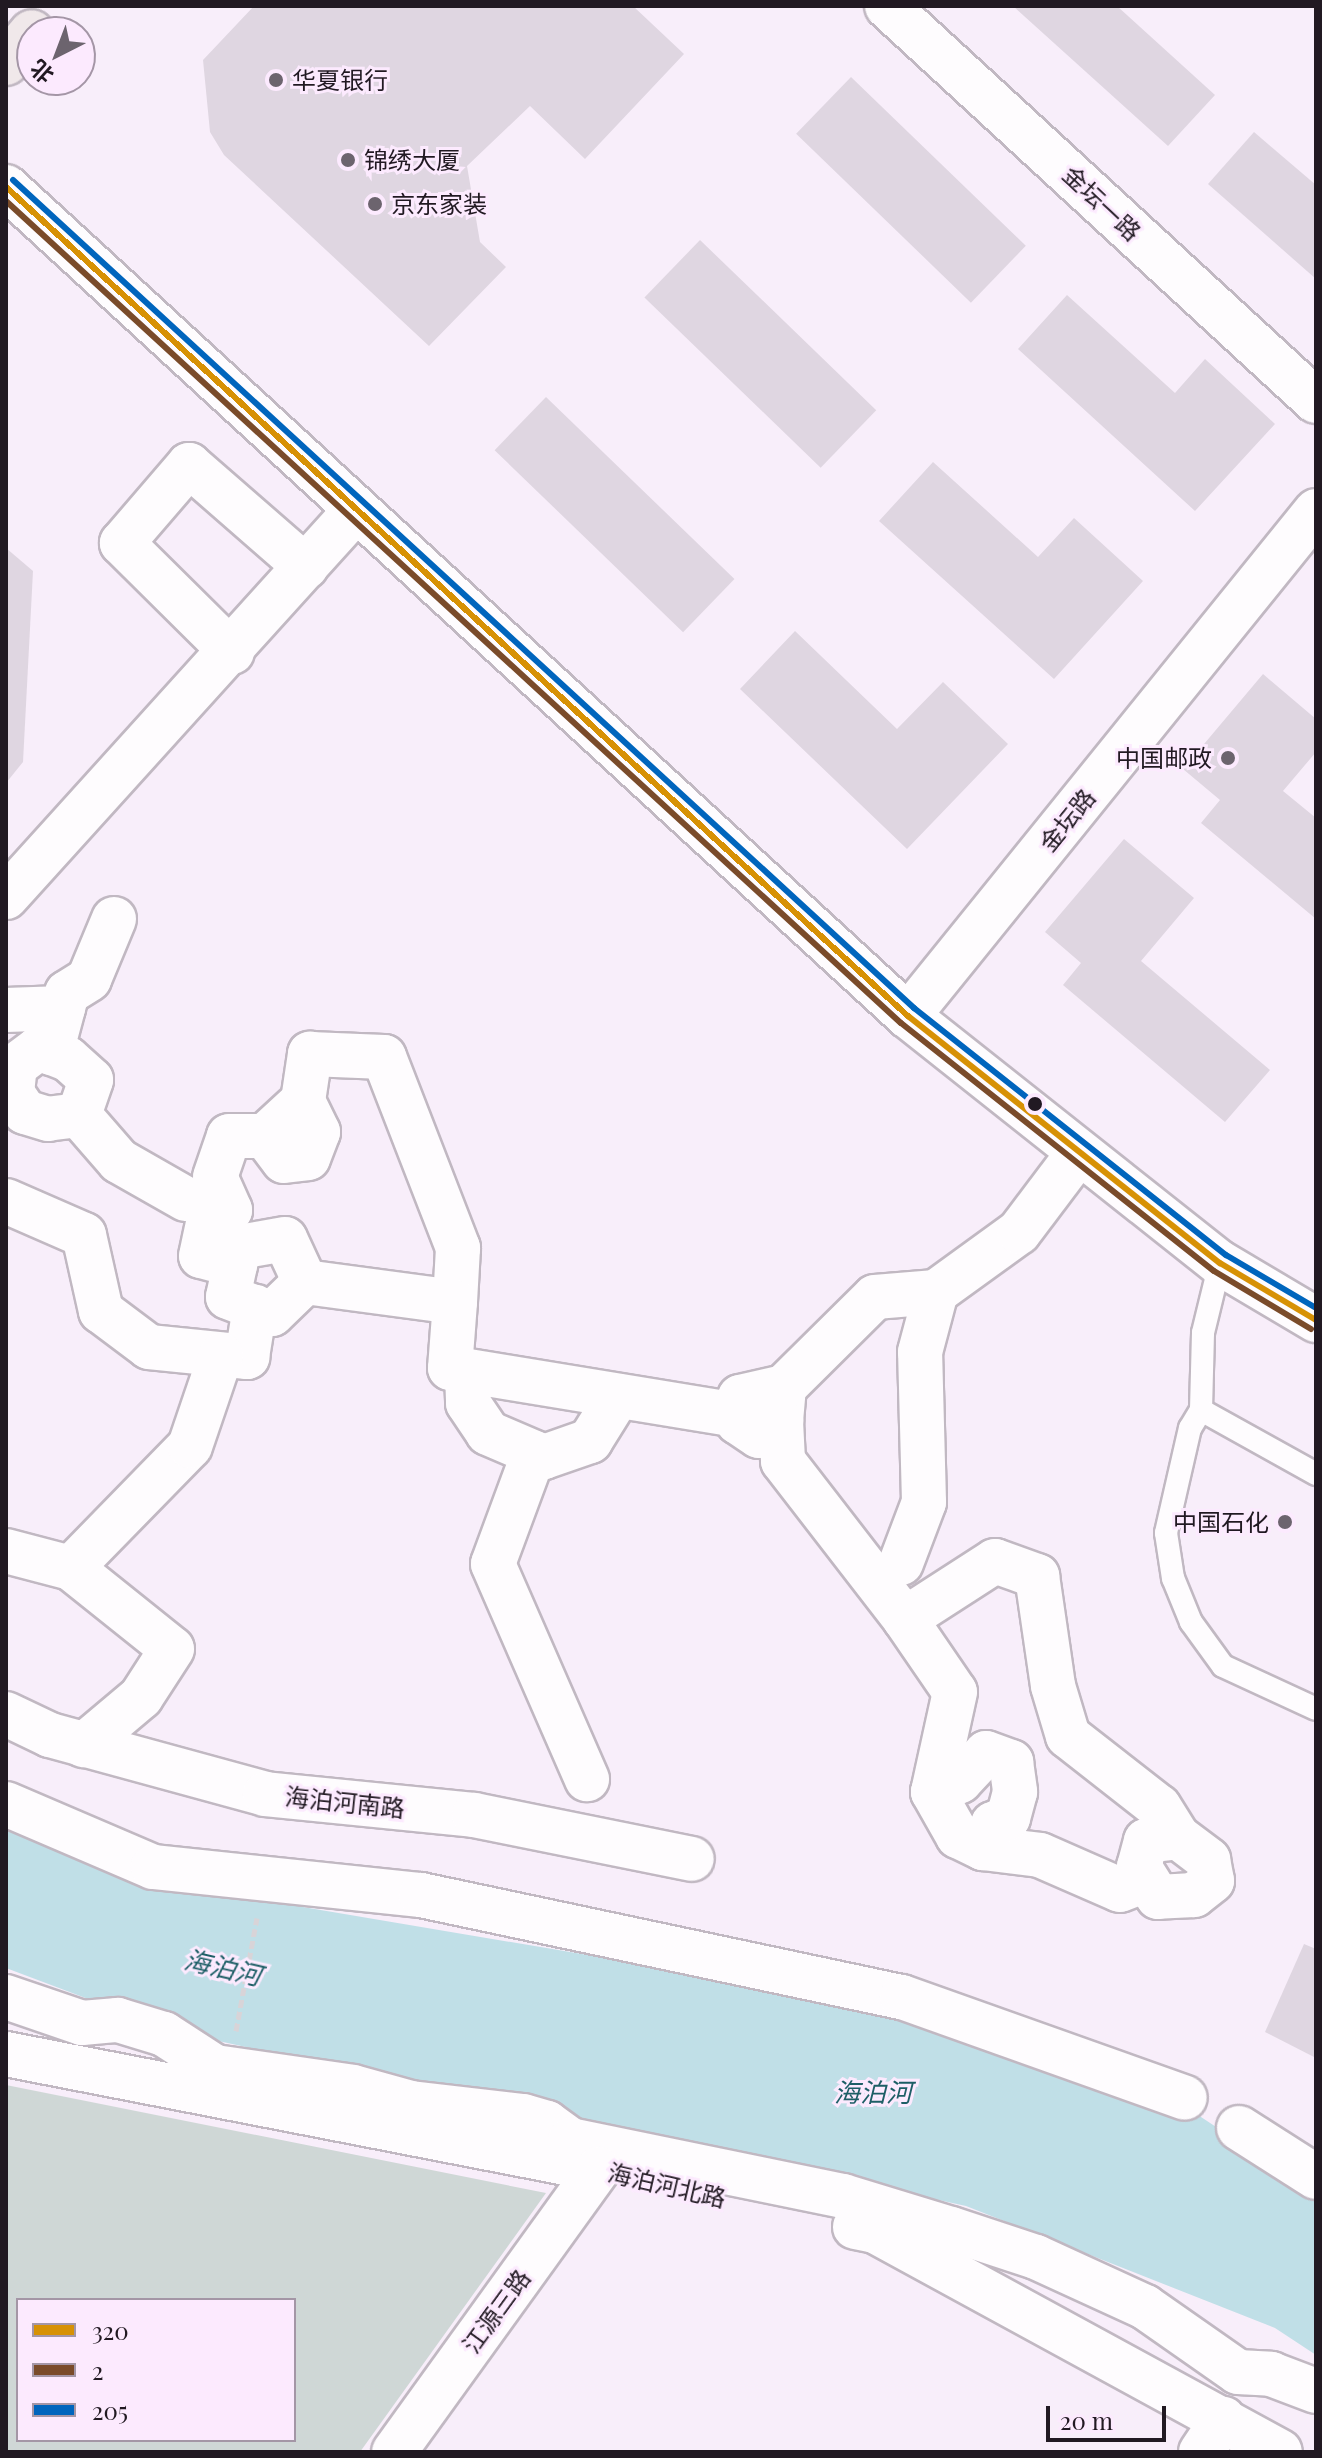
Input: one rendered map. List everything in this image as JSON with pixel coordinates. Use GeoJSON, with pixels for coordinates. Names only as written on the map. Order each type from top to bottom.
{"type":"FeatureCollection","features":[{"type":"Feature","properties":{"kind":"street","name":"金坛一路"},"geometry":{"type":"LineString","coordinates":[[887,6],[1316,401]]}},
{"type":"Feature","properties":{"kind":"street"},"geometry":{"type":"LineString","coordinates":[[6,187],[908,1016],[1077,1155],[1220,1263],[1316,1320]]}},
{"type":"Feature","properties":{"kind":"street"},"geometry":{"type":"LineString","coordinates":[[232,652],[122,543],[189,465],[306,567]]}},
{"type":"Feature","properties":{"kind":"street"},"geometry":{"type":"LineString","coordinates":[[6,897],[232,652],[356,510]]}},
{"type":"Feature","properties":{"kind":"street","name":"金坛路"},"geometry":{"type":"LineString","coordinates":[[908,1016],[1316,511]]}},
{"type":"Feature","properties":{"kind":"street"},"geometry":{"type":"LineString","coordinates":[[51,1053],[67,993],[89,979],[114,919]]}},
{"type":"Feature","properties":{"kind":"street"},"geometry":{"type":"LineString","coordinates":[[6,1010],[63,1008]]}},
{"type":"Feature","properties":{"kind":"street"},"geometry":{"type":"LineString","coordinates":[[39,1048],[68,1059],[91,1080],[79,1115],[48,1119],[25,1112],[12,1102],[15,1066],[39,1048]]}},
{"type":"Feature","properties":{"kind":"street"},"geometry":{"type":"LineString","coordinates":[[235,1265],[201,1256],[203,1200],[229,1136],[265,1136],[284,1161],[308,1158],[318,1132],[303,1101],[310,1054],[384,1057],[458,1248],[450,1368],[738,1415],[740,1397],[782,1404]]}},
{"type":"Feature","properties":{"kind":"street"},"geometry":{"type":"LineString","coordinates":[[79,1115],[119,1161],[203,1200]]}},
{"type":"Feature","properties":{"kind":"street"},"geometry":{"type":"LineString","coordinates":[[1077,1155],[1019,1232],[936,1292],[875,1297],[782,1404],[783,1461],[905,1619],[955,1692],[933,1792],[958,1836],[983,1848],[1040,1855],[1120,1890],[1143,1881]]}},
{"type":"Feature","properties":{"kind":"street"},"geometry":{"type":"LineString","coordinates":[[6,1201],[84,1235],[101,1311],[149,1347],[247,1357],[255,1307]]}},
{"type":"Feature","properties":{"kind":"street"},"geometry":{"type":"LineString","coordinates":[[285,1239],[305,1282],[272,1314],[228,1297],[239,1247],[285,1239]]}},
{"type":"Feature","properties":{"kind":"street"},"geometry":{"type":"LineString","coordinates":[[305,1282],[455,1302]]}},
{"type":"Feature","properties":{"kind":"street"},"geometry":{"type":"LineString","coordinates":[[901,1563],[924,1502],[920,1352],[936,1292]]}},
{"type":"Feature","properties":{"kind":"street"},"geometry":{"type":"LineString","coordinates":[[71,1568],[190,1446],[221,1355]]}},
{"type":"Feature","properties":{"kind":"street"},"geometry":{"type":"LineString","coordinates":[[467,1372],[468,1403],[488,1433],[544,1457],[590,1441],[618,1396]]}},
{"type":"Feature","properties":{"kind":"street"},"geometry":{"type":"LineString","coordinates":[[534,1453],[493,1564],[587,1779]]}},
{"type":"Feature","properties":{"kind":"street"},"geometry":{"type":"LineString","coordinates":[[6,1551],[71,1568],[172,1649],[141,1697],[84,1745]]}},
{"type":"Feature","properties":{"kind":"street"},"geometry":{"type":"LineString","coordinates":[[905,1619],[995,1561],[1037,1576],[1053,1686],[1068,1736],[1108,1773],[1159,1807],[1178,1837],[1208,1860],[1212,1881],[1194,1895],[1158,1897],[1143,1881],[1139,1867],[1146,1841],[1178,1837]]}},
{"type":"Feature","properties":{"kind":"street","name":"海泊河南路"},"geometry":{"type":"LineString","coordinates":[[6,1714],[84,1745],[265,1794],[474,1815],[692,1859]]}},
{"type":"Feature","properties":{"kind":"street"},"geometry":{"type":"LineString","coordinates":[[933,1792],[960,1781],[986,1753],[1011,1762],[1015,1792],[1008,1818],[993,1824],[983,1848]]}},
{"type":"Feature","properties":{"kind":"street"},"geometry":{"type":"LineString","coordinates":[[6,1804],[153,1867],[421,1895],[902,1997],[1185,2098]]}},
{"type":"Feature","properties":{"kind":"street"},"geometry":{"type":"LineString","coordinates":[[6,1997],[82,2023],[118,2020],[149,2029],[215,2067],[353,2087],[411,2103],[523,2116],[547,2123],[570,2140],[843,2196],[1036,2257],[1145,2307],[1238,2372],[1271,2374],[1316,2391]]}},
{"type":"Feature","properties":{"kind":"street","name":"海泊河北路"},"geometry":{"type":"LineString","coordinates":[[6,2054],[598,2169],[875,2231],[1212,2436],[1280,2452]]}},
{"type":"Feature","properties":{"kind":"street"},"geometry":{"type":"LineString","coordinates":[[1239,2128],[1316,2177]]}},
{"type":"Feature","properties":{"kind":"street","name":"江源三路"},"geometry":{"type":"LineString","coordinates":[[394,2452],[598,2169]]}},
{"type":"Feature","properties":{"kind":"lane"},"geometry":{"type":"LineString","coordinates":[[1220,1263],[1203,1333],[1201,1410],[1190,1428],[1166,1533],[1173,1578],[1191,1622],[1223,1666],[1316,1709]]}},
{"type":"Feature","properties":{"kind":"lane"},"geometry":{"type":"LineString","coordinates":[[1201,1410],[1316,1474]]}},
{"type":"Feature","properties":{"kind":"path"},"geometry":{"type":"LineString","coordinates":[[230,2067],[264,1879]]}},
{"type":"Feature","properties":{"kind":"shaded area"},"geometry":{"type":"Polygon","coordinates":[[[6,2085],[546,2193],[360,2452],[6,2452],[6,2085]]]}},
{"type":"Feature","properties":{"kind":"water","name":"海泊河"},"geometry":{"type":"Polygon","coordinates":[[[6,1825],[120,1876],[895,2007],[1198,2115],[1316,2193],[1316,2355],[1275,2328],[966,2206],[173,2031],[6,1968],[6,1825]]]}},
{"type":"Feature","properties":{"kind":"building","name":"京东家装"},"geometry":{"type":"Polygon","coordinates":[[[254,6],[633,6],[684,54],[585,159],[530,106],[467,166],[480,242],[506,267],[429,346],[224,155],[210,132],[203,60],[254,6]]]}},
{"type":"Feature","properties":{"kind":"building"},"geometry":{"type":"Polygon","coordinates":[[[1013,6],[1117,6],[1215,95],[1168,146],[1013,6]]]}},
{"type":"Feature","properties":{"kind":"building"},"geometry":{"type":"Polygon","coordinates":[[[851,77],[1026,246],[971,303],[796,134],[851,77]]]}},
{"type":"Feature","properties":{"kind":"building"},"geometry":{"type":"Polygon","coordinates":[[[1254,132],[1316,185],[1316,279],[1208,184],[1254,132]]]}},
{"type":"Feature","properties":{"kind":"building"},"geometry":{"type":"Polygon","coordinates":[[[700,240],[876,410],[821,468],[644,298],[700,240]]]}},
{"type":"Feature","properties":{"kind":"building"},"geometry":{"type":"Polygon","coordinates":[[[1067,295],[1175,393],[1205,359],[1275,424],[1195,511],[1018,349],[1067,295]]]}},
{"type":"Feature","properties":{"kind":"building"},"geometry":{"type":"Polygon","coordinates":[[[546,397],[734,579],[683,632],[495,450],[546,397]]]}},
{"type":"Feature","properties":{"kind":"building"},"geometry":{"type":"Polygon","coordinates":[[[933,462],[1038,557],[1074,518],[1143,581],[1054,679],[879,521],[933,462]]]}},
{"type":"Feature","properties":{"kind":"building"},"geometry":{"type":"Polygon","coordinates":[[[6,548],[33,571],[23,762],[6,783],[6,548]]]}},
{"type":"Feature","properties":{"kind":"building"},"geometry":{"type":"Polygon","coordinates":[[[795,631],[897,729],[943,682],[1008,744],[907,849],[740,689],[795,631]]]}},
{"type":"Feature","properties":{"kind":"building"},"geometry":{"type":"Polygon","coordinates":[[[1263,674],[1316,719],[1316,752],[1283,791],[1316,818],[1316,919],[1201,823],[1220,800],[1183,769],[1263,674]]]}},
{"type":"Feature","properties":{"kind":"building"},"geometry":{"type":"Polygon","coordinates":[[[1124,839],[1194,898],[1141,961],[1270,1070],[1225,1122],[1063,985],[1081,963],[1045,932],[1124,839]]]}},
{"type":"Feature","properties":{"kind":"building"},"geometry":{"type":"Polygon","coordinates":[[[1304,1944],[1316,1949],[1316,2058],[1265,2032],[1304,1944]]]}},
{"type":"Feature","properties":{"kind":"transit line","name":"205"},"geometry":{"type":"LineString","coordinates":[[13,180],[914,1008],[1226,1255],[1316,1308]]}},
{"type":"Feature","properties":{"kind":"transit line","name":"320"},"geometry":{"type":"LineString","coordinates":[[6,187],[908,1016],[1220,1263],[1316,1320]]}},
{"type":"Feature","properties":{"kind":"transit line","name":"2"},"geometry":{"type":"LineString","coordinates":[[6,201],[901,1023],[1214,1271],[1311,1329]]}},
{"type":"Feature","properties":{"kind":"place","name":"华夏银行"},"geometry":{"type":"Point","coordinates":[276,80]}},
{"type":"Feature","properties":{"kind":"place","name":"锦绣大厦"},"geometry":{"type":"Point","coordinates":[348,160]}},
{"type":"Feature","properties":{"kind":"place","name":"京东家装"},"geometry":{"type":"Point","coordinates":[375,204]}},
{"type":"Feature","properties":{"kind":"place","name":"中国邮政"},"geometry":{"type":"Point","coordinates":[1228,758]}},
{"type":"Feature","properties":{"kind":"place","name":"中国石化"},"geometry":{"type":"Point","coordinates":[1285,1522]}}]}
